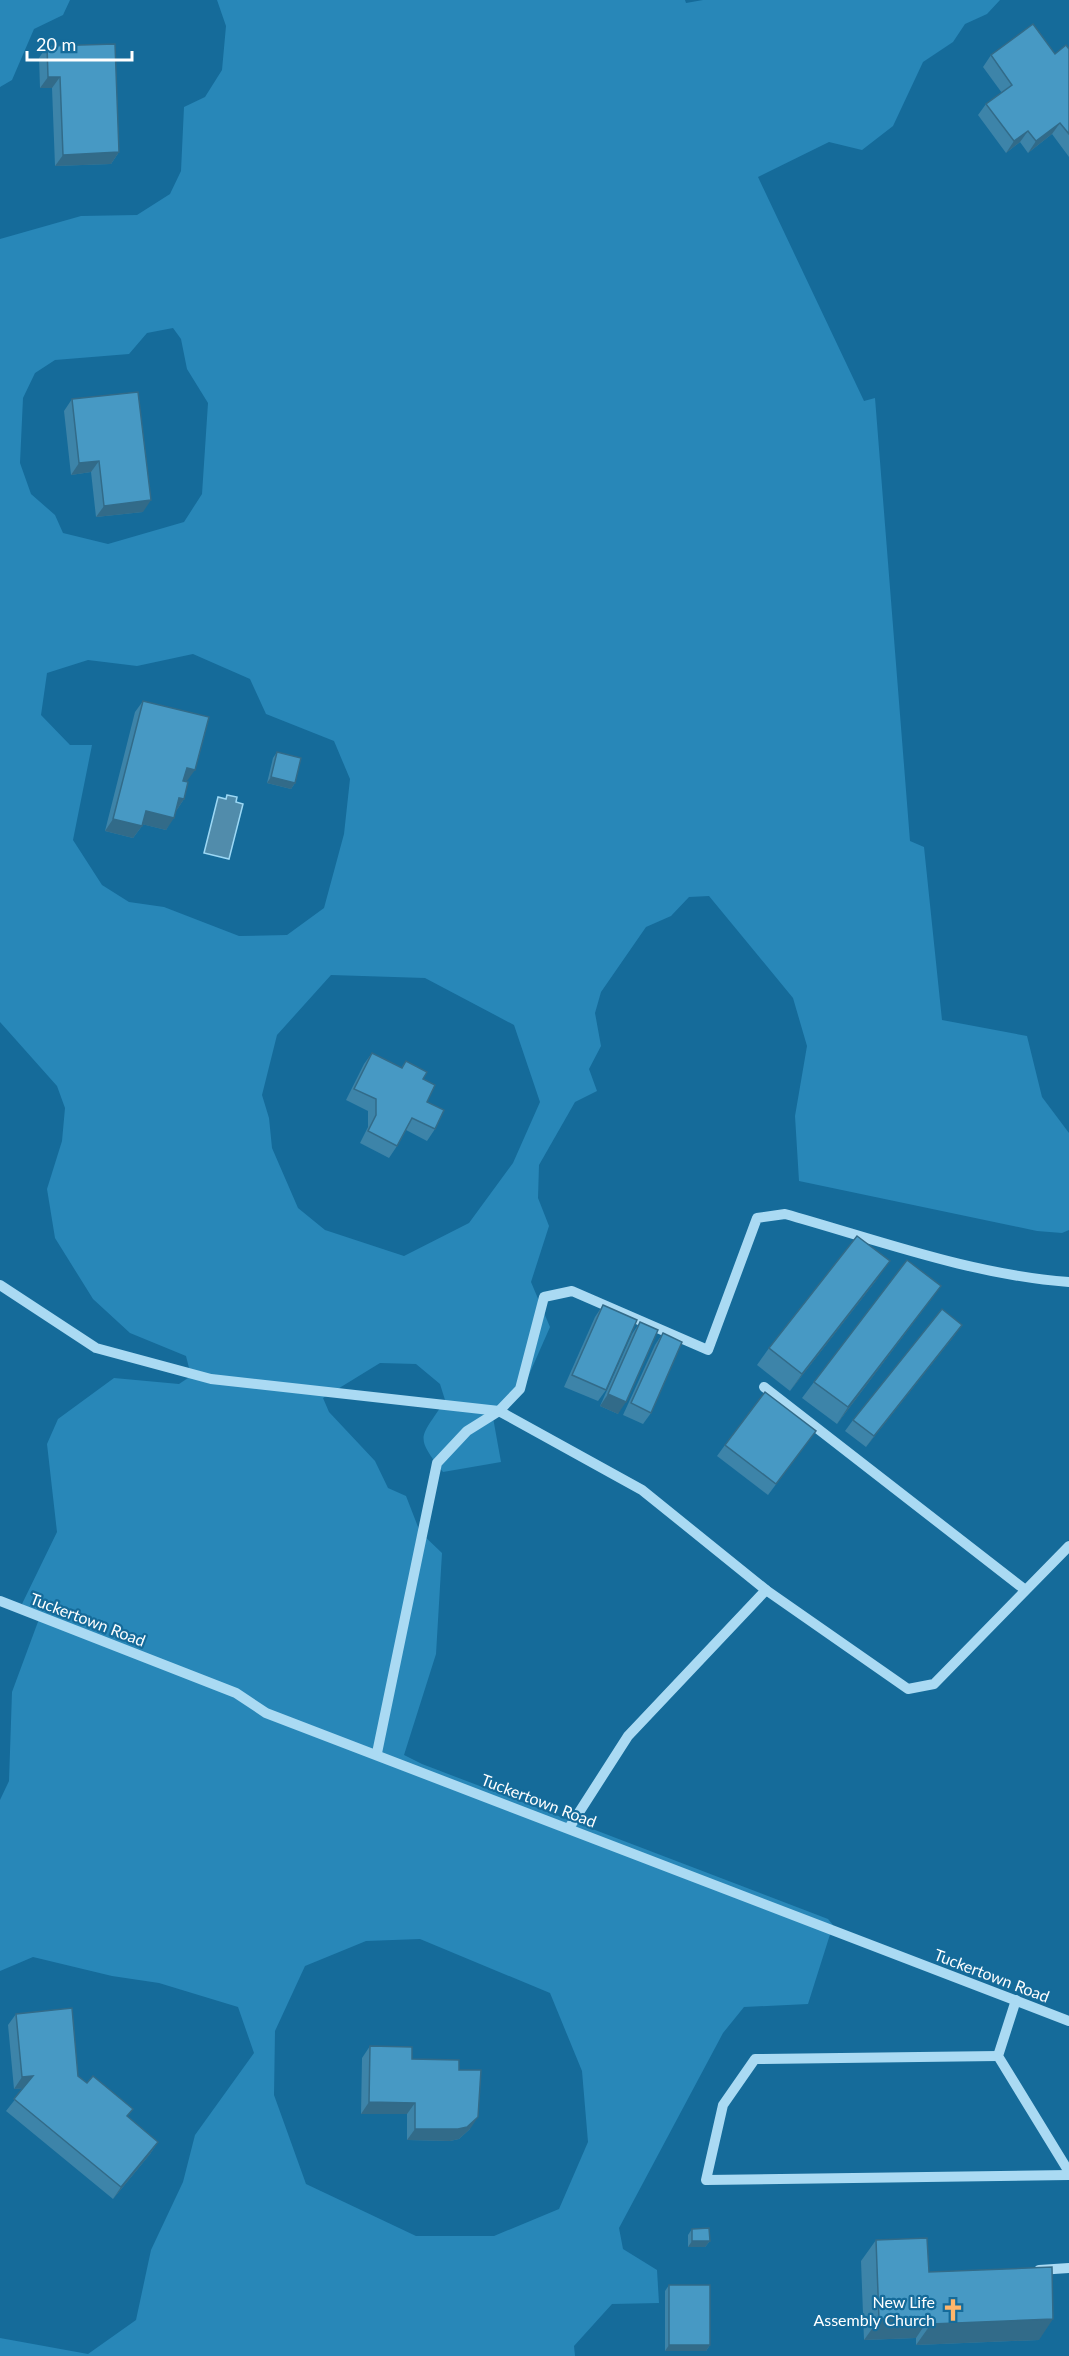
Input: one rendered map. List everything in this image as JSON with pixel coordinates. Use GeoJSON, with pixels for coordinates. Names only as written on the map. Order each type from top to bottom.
{"type":"FeatureCollection","features":[{"type":"Feature","properties":{"kind":"street"},"geometry":{"type":"LineString","coordinates":[[377,1753],[437,1463],[467,1431],[499,1411],[520,1389],[544,1297],[572,1291],[708,1350],[758,1218],[785,1214],[970,1267],[1030,1279],[1069,1282]]}},
{"type":"Feature","properties":{"kind":"street"},"geometry":{"type":"LineString","coordinates":[[0,1285],[96,1348],[211,1379],[499,1411],[642,1490],[766,1590],[909,1689],[934,1683],[1024,1589],[1069,1546]]}},
{"type":"Feature","properties":{"kind":"street"},"geometry":{"type":"LineString","coordinates":[[764,1387],[1024,1589]]}},
{"type":"Feature","properties":{"kind":"street"},"geometry":{"type":"LineString","coordinates":[[569,1828],[628,1736],[766,1590]]}},
{"type":"Feature","properties":{"kind":"street","name":"Tuckertown Road"},"geometry":{"type":"LineString","coordinates":[[0,1601],[236,1694],[266,1713],[377,1753],[1069,2021]]}},
{"type":"Feature","properties":{"kind":"street"},"geometry":{"type":"LineString","coordinates":[[998,2055],[755,2059],[723,2105],[706,2180],[1069,2173],[998,2055],[1016,2000]]}},
{"type":"Feature","properties":{"kind":"street"},"geometry":{"type":"LineString","coordinates":[[1022,2271],[1069,2268]]}},
{"type":"Feature","properties":{"kind":"shaded area"},"geometry":{"type":"Polygon","coordinates":[[[0,0],[70,0],[63,15],[34,29],[12,80],[0,87],[0,0]]]}},
{"type":"Feature","properties":{"kind":"shaded area"},"geometry":{"type":"Polygon","coordinates":[[[217,0],[685,0],[686,3],[703,0],[1000,0],[987,14],[965,24],[953,42],[923,62],[893,126],[862,150],[829,142],[758,177],[864,401],[875,398],[910,841],[924,847],[942,1020],[1027,1036],[1042,1097],[1069,1133],[1069,1230],[1062,1233],[1037,1231],[799,1181],[795,1116],[807,1046],[793,998],[709,896],[689,897],[671,916],[646,927],[601,992],[595,1013],[601,1046],[589,1069],[597,1091],[575,1102],[539,1165],[538,1198],[549,1226],[531,1282],[550,1327],[528,1377],[492,1412],[501,1462],[443,1472],[427,1450],[424,1436],[445,1400],[440,1384],[416,1364],[380,1363],[323,1398],[329,1412],[375,1461],[388,1488],[406,1496],[420,1532],[442,1553],[436,1654],[404,1755],[422,1764],[828,1919],[833,1925],[808,2004],[744,2007],[723,2033],[619,2228],[623,2249],[657,2270],[659,2303],[612,2304],[574,2346],[575,2356],[0,2356],[0,2338],[88,2354],[136,2320],[151,2250],[183,2182],[195,2135],[254,2053],[238,2007],[159,1983],[112,1976],[33,1957],[0,1971],[0,1800],[9,1781],[12,1692],[39,1619],[39,1614],[22,1604],[57,1532],[47,1444],[58,1419],[114,1378],[179,1384],[191,1376],[186,1356],[130,1333],[93,1299],[55,1238],[47,1189],[62,1141],[65,1108],[57,1086],[0,1022],[0,239],[81,216],[137,215],[170,194],[181,171],[184,107],[205,97],[222,70],[226,26],[217,0]],[[173,328],[147,333],[129,354],[55,360],[35,373],[23,398],[20,463],[31,494],[55,515],[63,533],[108,544],[184,522],[202,494],[208,403],[187,369],[181,339],[173,328]],[[193,654],[137,666],[88,660],[47,673],[41,715],[70,745],[92,745],[73,840],[102,885],[129,902],[164,907],[239,936],[287,935],[324,908],[344,834],[350,779],[334,741],[266,714],[250,679],[193,654]],[[331,975],[277,1035],[262,1095],[269,1118],[272,1148],[298,1208],[325,1230],[404,1256],[469,1223],[513,1163],[540,1102],[514,1025],[425,978],[331,975]],[[420,1939],[366,1941],[305,1966],[275,2031],[274,2095],[306,2184],[416,2236],[494,2236],[559,2209],[588,2142],[582,2071],[550,1993],[420,1939]]]}},
{"type":"Feature","properties":{"kind":"shaded area"},"geometry":{"type":"Polygon","coordinates":[[[227,795],[237,797],[236,802],[243,804],[229,859],[204,853],[218,797],[226,799],[227,795]]]}},
{"type":"Feature","properties":{"kind":"building"},"geometry":{"type":"Polygon","coordinates":[[[1033,24],[1055,54],[1066,45],[1069,49],[1069,134],[1060,123],[1036,141],[1028,131],[1014,141],[986,104],[1012,85],[991,55],[1033,24]]]}},
{"type":"Feature","properties":{"kind":"building"},"geometry":{"type":"Polygon","coordinates":[[[115,44],[119,152],[63,155],[60,77],[48,77],[47,46],[115,44]]]}},
{"type":"Feature","properties":{"kind":"building"},"geometry":{"type":"Polygon","coordinates":[[[138,392],[151,500],[104,506],[99,461],[79,463],[72,399],[138,392]]]}},
{"type":"Feature","properties":{"kind":"building"},"geometry":{"type":"Polygon","coordinates":[[[143,701],[209,717],[195,770],[187,768],[183,781],[188,782],[184,799],[179,798],[174,818],[146,811],[142,826],[113,819],[143,701]]]}},
{"type":"Feature","properties":{"kind":"building"},"geometry":{"type":"Polygon","coordinates":[[[277,752],[301,758],[295,783],[271,777],[277,752]]]}},
{"type":"Feature","properties":{"kind":"building"},"geometry":{"type":"Polygon","coordinates":[[[372,1053],[402,1068],[406,1061],[427,1072],[423,1079],[435,1085],[427,1102],[444,1110],[435,1129],[412,1118],[397,1146],[368,1131],[376,1115],[376,1099],[354,1089],[372,1053]]]}},
{"type":"Feature","properties":{"kind":"building"},"geometry":{"type":"Polygon","coordinates":[[[857,1236],[890,1261],[802,1374],[769,1348],[857,1236]]]}},
{"type":"Feature","properties":{"kind":"building"},"geometry":{"type":"Polygon","coordinates":[[[907,1260],[941,1286],[848,1407],[814,1382],[907,1260]]]}},
{"type":"Feature","properties":{"kind":"building"},"geometry":{"type":"Polygon","coordinates":[[[603,1305],[637,1320],[606,1390],[572,1375],[603,1305]]]}},
{"type":"Feature","properties":{"kind":"building"},"geometry":{"type":"Polygon","coordinates":[[[942,1309],[962,1325],[874,1436],[853,1420],[942,1309]]]}},
{"type":"Feature","properties":{"kind":"building"},"geometry":{"type":"Polygon","coordinates":[[[640,1322],[658,1330],[626,1402],[608,1394],[640,1322]]]}},
{"type":"Feature","properties":{"kind":"building"},"geometry":{"type":"Polygon","coordinates":[[[663,1333],[682,1342],[651,1413],[631,1403],[663,1333]]]}},
{"type":"Feature","properties":{"kind":"building"},"geometry":{"type":"Polygon","coordinates":[[[765,1392],[816,1431],[776,1484],[725,1445],[765,1392]]]}},
{"type":"Feature","properties":{"kind":"building"},"geometry":{"type":"Polygon","coordinates":[[[72,2008],[78,2076],[87,2083],[93,2076],[133,2109],[127,2116],[158,2142],[121,2187],[14,2099],[33,2076],[22,2077],[16,2014],[72,2008]]]}},
{"type":"Feature","properties":{"kind":"building"},"geometry":{"type":"Polygon","coordinates":[[[370,2046],[412,2047],[412,2059],[459,2060],[459,2070],[481,2070],[478,2117],[467,2127],[458,2129],[415,2129],[415,2103],[369,2102],[370,2046]]]}},
{"type":"Feature","properties":{"kind":"building"},"geometry":{"type":"Polygon","coordinates":[[[709,2228],[710,2241],[692,2241],[692,2229],[709,2228]]]}},
{"type":"Feature","properties":{"kind":"building"},"geometry":{"type":"Polygon","coordinates":[[[927,2238],[929,2272],[1052,2267],[1053,2319],[931,2324],[930,2317],[879,2319],[876,2240],[927,2238]]]}},
{"type":"Feature","properties":{"kind":"building"},"geometry":{"type":"Polygon","coordinates":[[[669,2285],[710,2285],[710,2345],[669,2345],[669,2285]]]}},
{"type":"Feature","properties":{"kind":"place","name":"New Life Assembly Church"},"geometry":{"type":"Point","coordinates":[953,2310]}}]}
